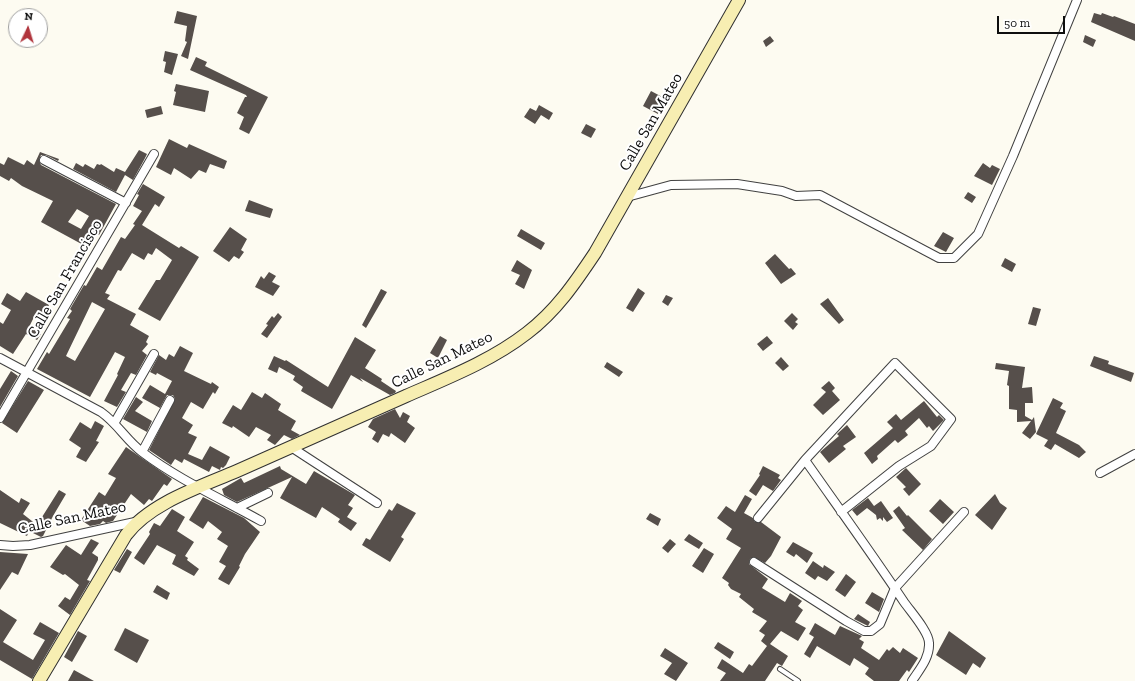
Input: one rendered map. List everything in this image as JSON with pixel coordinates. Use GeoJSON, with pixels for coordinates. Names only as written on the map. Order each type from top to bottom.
{"type":"FeatureCollection","features":[{"type":"Feature","properties":{"kind":"street","name":"Calle San Mateo"},"geometry":{"type":"LineString","coordinates":[[0,545],[30,545],[135,522],[149,512],[199,487],[450,377],[527,334],[561,301],[576,282],[627,197],[739,0]]}},
{"type":"Feature","properties":{"kind":"street"},"geometry":{"type":"LineString","coordinates":[[627,197],[671,185],[737,184],[782,191],[796,196],[820,196],[939,258],[954,258],[978,234],[1077,0]]}},
{"type":"Feature","properties":{"kind":"street","name":"Calle San Francisco"},"geometry":{"type":"LineString","coordinates":[[0,418],[154,154]]}},
{"type":"Feature","properties":{"kind":"street"},"geometry":{"type":"LineString","coordinates":[[44,160],[126,203]]}},
{"type":"Feature","properties":{"kind":"street"},"geometry":{"type":"LineString","coordinates":[[115,422],[154,354]]}},
{"type":"Feature","properties":{"kind":"street"},"geometry":{"type":"LineString","coordinates":[[0,358],[101,412],[115,422],[126,437],[142,452],[199,487],[261,522]]}},
{"type":"Feature","properties":{"kind":"street"},"geometry":{"type":"LineString","coordinates":[[758,518],[805,460],[895,363],[951,419],[931,446],[899,466],[841,512]]}},
{"type":"Feature","properties":{"kind":"street"},"geometry":{"type":"LineString","coordinates":[[142,452],[170,400]]}},
{"type":"Feature","properties":{"kind":"street"},"geometry":{"type":"LineString","coordinates":[[291,447],[377,503]]}},
{"type":"Feature","properties":{"kind":"street"},"geometry":{"type":"LineString","coordinates":[[1100,473],[1135,454]]}},
{"type":"Feature","properties":{"kind":"street"},"geometry":{"type":"LineString","coordinates":[[805,460],[924,631],[929,642],[927,657],[912,681]]}},
{"type":"Feature","properties":{"kind":"street"},"geometry":{"type":"LineString","coordinates":[[237,508],[268,493]]}},
{"type":"Feature","properties":{"kind":"street"},"geometry":{"type":"LineString","coordinates":[[754,562],[864,631],[871,631],[880,624],[895,588],[964,512]]}},
{"type":"Feature","properties":{"kind":"street"},"geometry":{"type":"LineString","coordinates":[[39,681],[135,522]]}},
{"type":"Feature","properties":{"kind":"lane"},"geometry":{"type":"LineString","coordinates":[[780,669],[798,681]]}},
{"type":"Feature","properties":{"kind":"building"},"geometry":{"type":"Polygon","coordinates":[[[177,11],[197,16],[188,59],[181,56],[187,42],[185,41],[187,26],[174,23],[177,11]]]}},
{"type":"Feature","properties":{"kind":"building"},"geometry":{"type":"Polygon","coordinates":[[[1094,13],[1114,16],[1135,24],[1135,41],[1091,22],[1094,13]]]}},
{"type":"Feature","properties":{"kind":"building"},"geometry":{"type":"Polygon","coordinates":[[[1085,35],[1096,40],[1093,47],[1083,42],[1085,35]]]}},
{"type":"Feature","properties":{"kind":"building"},"geometry":{"type":"Polygon","coordinates":[[[770,36],[774,41],[766,47],[763,41],[770,36]]]}},
{"type":"Feature","properties":{"kind":"building"},"geometry":{"type":"Polygon","coordinates":[[[165,51],[178,54],[172,75],[164,72],[166,62],[163,61],[165,51]]]}},
{"type":"Feature","properties":{"kind":"building"},"geometry":{"type":"Polygon","coordinates":[[[196,57],[207,62],[205,66],[268,97],[249,134],[239,129],[244,117],[237,113],[245,97],[247,97],[246,95],[190,70],[196,57]]]}},
{"type":"Feature","properties":{"kind":"building"},"geometry":{"type":"Polygon","coordinates":[[[176,84],[209,91],[205,112],[173,105],[176,84]]]}},
{"type":"Feature","properties":{"kind":"building"},"geometry":{"type":"Polygon","coordinates":[[[651,91],[666,99],[658,114],[643,106],[651,91]]]}},
{"type":"Feature","properties":{"kind":"building"},"geometry":{"type":"Polygon","coordinates":[[[539,105],[553,113],[549,120],[541,115],[535,124],[524,117],[530,108],[536,111],[539,105]]]}},
{"type":"Feature","properties":{"kind":"building"},"geometry":{"type":"Polygon","coordinates":[[[161,106],[163,114],[147,118],[145,110],[161,106]]]}},
{"type":"Feature","properties":{"kind":"building"},"geometry":{"type":"Polygon","coordinates":[[[586,124],[596,129],[591,138],[581,133],[586,124]]]}},
{"type":"Feature","properties":{"kind":"building"},"geometry":{"type":"Polygon","coordinates":[[[169,139],[187,148],[189,144],[227,161],[224,169],[210,164],[206,173],[199,170],[191,179],[174,168],[171,175],[156,167],[169,139]]]}},
{"type":"Feature","properties":{"kind":"building"},"geometry":{"type":"Polygon","coordinates":[[[139,150],[147,154],[144,160],[133,180],[125,175],[116,192],[73,169],[76,163],[83,167],[85,164],[94,169],[97,164],[101,164],[114,172],[116,168],[125,172],[139,150]]]}},
{"type":"Feature","properties":{"kind":"building"},"geometry":{"type":"Polygon","coordinates":[[[40,152],[59,159],[58,161],[46,155],[41,155],[39,160],[41,165],[116,204],[99,235],[94,232],[87,247],[41,222],[53,201],[22,186],[11,178],[9,181],[0,176],[0,163],[4,165],[8,157],[24,165],[27,160],[34,165],[40,152]],[[77,209],[68,222],[81,229],[89,216],[77,209]]]}},
{"type":"Feature","properties":{"kind":"building"},"geometry":{"type":"Polygon","coordinates":[[[983,163],[990,168],[992,165],[1000,169],[992,185],[974,176],[983,163]]]}},
{"type":"Feature","properties":{"kind":"building"},"geometry":{"type":"Polygon","coordinates":[[[143,184],[165,197],[159,207],[155,204],[142,225],[179,248],[181,246],[199,257],[160,321],[138,309],[156,280],[160,280],[172,260],[156,248],[152,255],[148,253],[144,260],[132,253],[121,271],[118,270],[105,293],[110,295],[107,299],[136,314],[130,325],[149,336],[146,342],[148,344],[142,351],[147,355],[136,375],[131,373],[121,390],[126,392],[117,407],[104,401],[118,375],[117,374],[125,357],[115,352],[90,397],[37,369],[47,352],[49,354],[70,319],[67,318],[72,311],[70,309],[84,285],[86,286],[97,267],[102,270],[121,237],[125,239],[135,225],[133,224],[142,211],[133,206],[139,195],[137,194],[143,184]],[[92,302],[66,356],[75,361],[105,309],[92,302]]]}},
{"type":"Feature","properties":{"kind":"building"},"geometry":{"type":"Polygon","coordinates":[[[968,192],[976,197],[972,203],[964,198],[968,192]]]}},
{"type":"Feature","properties":{"kind":"building"},"geometry":{"type":"Polygon","coordinates":[[[249,200],[273,209],[270,218],[245,211],[249,200]]]}},
{"type":"Feature","properties":{"kind":"building"},"geometry":{"type":"Polygon","coordinates":[[[230,227],[247,239],[241,250],[244,252],[239,259],[234,256],[229,262],[213,251],[230,227]]]}},
{"type":"Feature","properties":{"kind":"building"},"geometry":{"type":"Polygon","coordinates":[[[521,229],[545,243],[541,250],[517,236],[521,229]]]}},
{"type":"Feature","properties":{"kind":"building"},"geometry":{"type":"Polygon","coordinates":[[[943,232],[954,238],[946,252],[934,246],[943,232]]]}},
{"type":"Feature","properties":{"kind":"building"},"geometry":{"type":"Polygon","coordinates":[[[775,254],[789,269],[791,268],[796,274],[781,284],[765,263],[775,254]]]}},
{"type":"Feature","properties":{"kind":"building"},"geometry":{"type":"Polygon","coordinates":[[[1005,258],[1016,264],[1012,272],[1001,266],[1005,258]]]}},
{"type":"Feature","properties":{"kind":"building"},"geometry":{"type":"Polygon","coordinates":[[[517,260],[532,270],[524,289],[515,284],[520,275],[511,271],[517,260]]]}},
{"type":"Feature","properties":{"kind":"building"},"geometry":{"type":"Polygon","coordinates":[[[269,272],[276,276],[272,282],[280,286],[273,296],[255,287],[261,276],[264,279],[269,272]]]}},
{"type":"Feature","properties":{"kind":"building"},"geometry":{"type":"Polygon","coordinates":[[[638,288],[645,293],[633,312],[626,308],[638,288]]]}},
{"type":"Feature","properties":{"kind":"building"},"geometry":{"type":"Polygon","coordinates":[[[381,289],[387,292],[366,328],[362,325],[381,289]]]}},
{"type":"Feature","properties":{"kind":"building"},"geometry":{"type":"Polygon","coordinates":[[[26,292],[49,305],[42,318],[35,315],[29,327],[41,334],[37,340],[26,334],[13,354],[0,346],[0,322],[3,324],[11,310],[1,304],[7,293],[20,301],[26,292]]]}},
{"type":"Feature","properties":{"kind":"building"},"geometry":{"type":"Polygon","coordinates":[[[666,295],[673,298],[668,306],[662,302],[666,295]]]}},
{"type":"Feature","properties":{"kind":"building"},"geometry":{"type":"Polygon","coordinates":[[[828,298],[844,320],[839,324],[820,304],[828,298]]]}},
{"type":"Feature","properties":{"kind":"building"},"geometry":{"type":"Polygon","coordinates":[[[1033,307],[1041,309],[1036,326],[1028,324],[1033,307]]]}},
{"type":"Feature","properties":{"kind":"building"},"geometry":{"type":"Polygon","coordinates":[[[278,313],[282,317],[267,338],[261,334],[268,325],[266,324],[272,316],[274,318],[278,313]]]}},
{"type":"Feature","properties":{"kind":"building"},"geometry":{"type":"Polygon","coordinates":[[[792,313],[798,319],[795,322],[798,324],[793,330],[784,321],[792,313]]]}},
{"type":"Feature","properties":{"kind":"building"},"geometry":{"type":"Polygon","coordinates":[[[440,336],[447,340],[438,358],[430,353],[440,336]]]}},
{"type":"Feature","properties":{"kind":"building"},"geometry":{"type":"Polygon","coordinates":[[[767,336],[773,343],[763,351],[757,344],[767,336]]]}},
{"type":"Feature","properties":{"kind":"building"},"geometry":{"type":"Polygon","coordinates":[[[355,337],[376,350],[365,368],[382,379],[381,381],[396,391],[395,393],[390,395],[360,378],[363,382],[351,375],[332,409],[301,391],[303,387],[293,380],[295,376],[279,367],[277,373],[268,369],[274,356],[285,361],[286,360],[328,387],[355,337]]]}},
{"type":"Feature","properties":{"kind":"building"},"geometry":{"type":"Polygon","coordinates":[[[180,346],[193,353],[184,371],[211,384],[212,382],[219,387],[215,394],[213,392],[203,409],[191,402],[182,418],[193,425],[188,433],[197,437],[188,454],[202,460],[210,446],[230,457],[226,465],[223,468],[221,467],[220,470],[212,466],[209,472],[184,459],[182,463],[175,459],[171,465],[149,450],[175,399],[173,395],[167,395],[160,408],[142,398],[150,385],[165,394],[172,381],[157,373],[156,375],[150,372],[159,355],[166,360],[169,354],[174,357],[180,346]]]}},
{"type":"Feature","properties":{"kind":"building"},"geometry":{"type":"Polygon","coordinates":[[[1094,356],[1109,361],[1108,364],[1134,373],[1131,382],[1090,366],[1094,356]]]}},
{"type":"Feature","properties":{"kind":"building"},"geometry":{"type":"Polygon","coordinates":[[[781,357],[789,366],[783,371],[775,363],[781,357]]]}},
{"type":"Feature","properties":{"kind":"building"},"geometry":{"type":"Polygon","coordinates":[[[607,362],[623,372],[619,377],[604,367],[607,362]]]}},
{"type":"Feature","properties":{"kind":"building"},"geometry":{"type":"Polygon","coordinates":[[[996,363],[1025,367],[1022,388],[1032,387],[1033,403],[1025,403],[1025,416],[1032,420],[1034,417],[1036,432],[1030,439],[1022,433],[1031,421],[1017,422],[1017,410],[1009,409],[1009,386],[1007,385],[1009,371],[995,369],[996,363]]]}},
{"type":"Feature","properties":{"kind":"building"},"geometry":{"type":"Polygon","coordinates":[[[11,371],[18,376],[0,407],[0,389],[11,371]]]}},
{"type":"Feature","properties":{"kind":"building"},"geometry":{"type":"Polygon","coordinates":[[[28,381],[44,390],[17,433],[2,423],[28,381]]]}},
{"type":"Feature","properties":{"kind":"building"},"geometry":{"type":"Polygon","coordinates":[[[829,381],[835,388],[832,391],[840,400],[823,415],[813,405],[826,392],[821,388],[829,381]]]}},
{"type":"Feature","properties":{"kind":"building"},"geometry":{"type":"Polygon","coordinates":[[[252,392],[262,398],[265,393],[281,404],[278,410],[296,421],[291,430],[300,435],[292,439],[284,435],[275,445],[267,440],[271,435],[256,427],[249,437],[233,426],[232,428],[222,423],[233,405],[241,410],[252,392]]]}},
{"type":"Feature","properties":{"kind":"building"},"geometry":{"type":"Polygon","coordinates":[[[136,397],[143,402],[135,411],[152,421],[147,432],[123,419],[136,397]]]}},
{"type":"Feature","properties":{"kind":"building"},"geometry":{"type":"Polygon","coordinates":[[[1053,398],[1063,403],[1060,408],[1066,411],[1056,433],[1079,445],[1086,452],[1079,458],[1055,444],[1051,450],[1044,446],[1048,440],[1036,434],[1053,398]]]}},
{"type":"Feature","properties":{"kind":"building"},"geometry":{"type":"Polygon","coordinates":[[[924,401],[937,417],[939,415],[944,420],[933,431],[929,426],[927,428],[919,418],[905,431],[908,435],[898,443],[895,440],[877,456],[878,459],[872,464],[864,453],[893,428],[887,422],[896,414],[901,420],[924,401]]]}},
{"type":"Feature","properties":{"kind":"building"},"geometry":{"type":"Polygon","coordinates":[[[395,409],[400,418],[403,412],[410,416],[407,422],[415,428],[405,443],[391,433],[389,437],[383,434],[378,443],[372,439],[376,432],[368,427],[373,419],[395,409]]]}},
{"type":"Feature","properties":{"kind":"building"},"geometry":{"type":"Polygon","coordinates":[[[95,421],[104,426],[96,441],[99,442],[86,462],[76,457],[81,448],[69,440],[80,422],[91,429],[95,421]]]}},
{"type":"Feature","properties":{"kind":"building"},"geometry":{"type":"Polygon","coordinates":[[[847,425],[856,437],[843,446],[846,449],[829,463],[820,452],[839,436],[837,434],[847,425]]]}},
{"type":"Feature","properties":{"kind":"building"},"geometry":{"type":"Polygon","coordinates":[[[126,447],[172,479],[167,486],[164,484],[152,501],[149,499],[144,505],[131,494],[113,521],[106,523],[103,521],[100,524],[90,526],[81,520],[99,492],[105,496],[116,478],[108,474],[126,447]]]}},
{"type":"Feature","properties":{"kind":"building"},"geometry":{"type":"Polygon","coordinates":[[[280,466],[281,469],[306,484],[314,471],[355,495],[348,505],[353,508],[347,517],[357,523],[351,531],[338,522],[340,519],[322,507],[316,518],[280,498],[292,477],[237,502],[224,495],[222,489],[241,478],[244,483],[280,466]]]}},
{"type":"Feature","properties":{"kind":"building"},"geometry":{"type":"Polygon","coordinates":[[[763,466],[780,475],[778,478],[781,480],[773,491],[763,485],[756,496],[749,491],[760,475],[759,474],[763,466]]]}},
{"type":"Feature","properties":{"kind":"building"},"geometry":{"type":"Polygon","coordinates":[[[906,468],[921,484],[909,496],[903,489],[906,487],[896,477],[906,468]]]}},
{"type":"Feature","properties":{"kind":"building"},"geometry":{"type":"Polygon","coordinates":[[[0,490],[19,503],[21,498],[30,503],[23,514],[37,525],[59,490],[66,494],[43,536],[41,537],[29,531],[27,536],[0,523],[0,490]]]}},
{"type":"Feature","properties":{"kind":"building"},"geometry":{"type":"Polygon","coordinates":[[[995,494],[1000,503],[1007,508],[992,530],[975,515],[995,494]]]}},
{"type":"Feature","properties":{"kind":"building"},"geometry":{"type":"Polygon","coordinates":[[[745,495],[752,499],[744,513],[753,518],[755,522],[761,522],[781,537],[771,556],[765,563],[754,557],[750,559],[749,564],[768,579],[762,588],[785,602],[790,593],[802,601],[798,606],[803,610],[795,622],[806,628],[798,641],[781,631],[770,644],[788,656],[782,666],[777,663],[765,681],[720,681],[726,673],[717,668],[722,659],[743,673],[749,664],[752,666],[767,646],[761,641],[765,635],[759,631],[767,621],[752,612],[754,609],[739,597],[741,594],[731,589],[728,585],[729,583],[722,578],[741,548],[726,539],[732,529],[717,518],[726,506],[735,512],[745,495]]]}},
{"type":"Feature","properties":{"kind":"building"},"geometry":{"type":"Polygon","coordinates":[[[203,497],[244,518],[260,532],[245,554],[239,566],[240,567],[229,585],[218,579],[226,566],[219,562],[228,546],[217,539],[222,532],[208,521],[203,529],[189,520],[203,497]]]}},
{"type":"Feature","properties":{"kind":"building"},"geometry":{"type":"Polygon","coordinates":[[[868,498],[874,506],[881,501],[893,518],[887,522],[883,517],[883,521],[880,518],[877,520],[876,515],[867,508],[857,516],[852,510],[868,498]]]}},
{"type":"Feature","properties":{"kind":"building"},"geometry":{"type":"Polygon","coordinates":[[[940,499],[954,512],[943,524],[929,511],[940,499]]]}},
{"type":"Feature","properties":{"kind":"building"},"geometry":{"type":"Polygon","coordinates":[[[397,503],[416,513],[401,537],[404,539],[390,562],[362,545],[366,538],[370,540],[389,509],[392,511],[397,503]]]}},
{"type":"Feature","properties":{"kind":"building"},"geometry":{"type":"Polygon","coordinates":[[[899,506],[907,516],[908,515],[932,539],[923,550],[902,530],[905,528],[893,511],[899,506]]]}},
{"type":"Feature","properties":{"kind":"building"},"geometry":{"type":"Polygon","coordinates":[[[172,509],[185,517],[177,531],[194,542],[185,556],[188,558],[187,560],[199,569],[194,576],[172,564],[176,555],[157,545],[144,565],[134,558],[150,534],[149,532],[154,523],[160,526],[172,509]]]}},
{"type":"Feature","properties":{"kind":"building"},"geometry":{"type":"Polygon","coordinates":[[[650,513],[661,519],[658,526],[646,519],[650,513]]]}},
{"type":"Feature","properties":{"kind":"building"},"geometry":{"type":"Polygon","coordinates":[[[689,534],[703,543],[699,549],[684,540],[689,534]]]}},
{"type":"Feature","properties":{"kind":"building"},"geometry":{"type":"Polygon","coordinates":[[[91,539],[99,543],[92,553],[98,557],[98,560],[87,580],[90,581],[70,615],[58,606],[65,597],[70,600],[79,585],[65,574],[63,575],[50,567],[66,545],[81,555],[91,539]]]}},
{"type":"Feature","properties":{"kind":"building"},"geometry":{"type":"Polygon","coordinates":[[[670,539],[676,544],[668,553],[662,548],[670,539]]]}},
{"type":"Feature","properties":{"kind":"building"},"geometry":{"type":"Polygon","coordinates":[[[793,542],[813,553],[807,563],[796,554],[794,557],[786,552],[793,542]]]}},
{"type":"Feature","properties":{"kind":"building"},"geometry":{"type":"Polygon","coordinates":[[[704,548],[714,554],[703,573],[692,566],[704,548]]]}},
{"type":"Feature","properties":{"kind":"building"},"geometry":{"type":"Polygon","coordinates":[[[127,549],[132,552],[120,573],[114,570],[127,549]]]}},
{"type":"Feature","properties":{"kind":"building"},"geometry":{"type":"Polygon","coordinates":[[[0,552],[28,554],[18,575],[12,572],[0,590],[0,552]]]}},
{"type":"Feature","properties":{"kind":"building"},"geometry":{"type":"Polygon","coordinates":[[[813,561],[823,568],[824,565],[835,572],[827,581],[818,576],[815,580],[805,573],[813,561]]]}},
{"type":"Feature","properties":{"kind":"building"},"geometry":{"type":"Polygon","coordinates":[[[846,574],[856,582],[845,597],[835,590],[846,574]]]}},
{"type":"Feature","properties":{"kind":"building"},"geometry":{"type":"Polygon","coordinates":[[[157,585],[170,593],[167,600],[153,592],[157,585]]]}},
{"type":"Feature","properties":{"kind":"building"},"geometry":{"type":"Polygon","coordinates":[[[872,592],[884,599],[879,612],[865,603],[872,592]]]}},
{"type":"Feature","properties":{"kind":"building"},"geometry":{"type":"Polygon","coordinates":[[[0,609],[17,620],[3,642],[33,660],[45,640],[33,634],[40,622],[59,633],[32,679],[0,660],[0,609]]]}},
{"type":"Feature","properties":{"kind":"building"},"geometry":{"type":"Polygon","coordinates":[[[858,614],[870,622],[868,626],[854,619],[858,614]]]}},
{"type":"Feature","properties":{"kind":"building"},"geometry":{"type":"Polygon","coordinates":[[[815,623],[835,635],[840,626],[862,636],[859,639],[864,642],[861,648],[879,660],[887,649],[889,651],[893,647],[900,653],[903,648],[918,658],[909,672],[907,670],[899,681],[874,681],[865,674],[869,668],[854,658],[850,666],[817,646],[810,658],[804,654],[814,637],[809,634],[815,623]]]}},
{"type":"Feature","properties":{"kind":"building"},"geometry":{"type":"Polygon","coordinates":[[[125,628],[149,640],[137,663],[114,650],[125,628]]]}},
{"type":"Feature","properties":{"kind":"building"},"geometry":{"type":"Polygon","coordinates":[[[78,631],[87,636],[72,662],[64,657],[78,631]]]}},
{"type":"Feature","properties":{"kind":"building"},"geometry":{"type":"Polygon","coordinates":[[[949,631],[986,658],[980,668],[973,663],[966,675],[936,655],[949,631]]]}},
{"type":"Feature","properties":{"kind":"building"},"geometry":{"type":"Polygon","coordinates":[[[718,642],[734,652],[730,659],[714,648],[718,642]]]}},
{"type":"Feature","properties":{"kind":"building"},"geometry":{"type":"Polygon","coordinates":[[[665,648],[688,663],[676,681],[664,674],[672,663],[660,656],[665,648]]]}},
{"type":"Feature","properties":{"kind":"building"},"geometry":{"type":"Polygon","coordinates":[[[74,670],[94,681],[68,681],[74,670]]]}}]}
